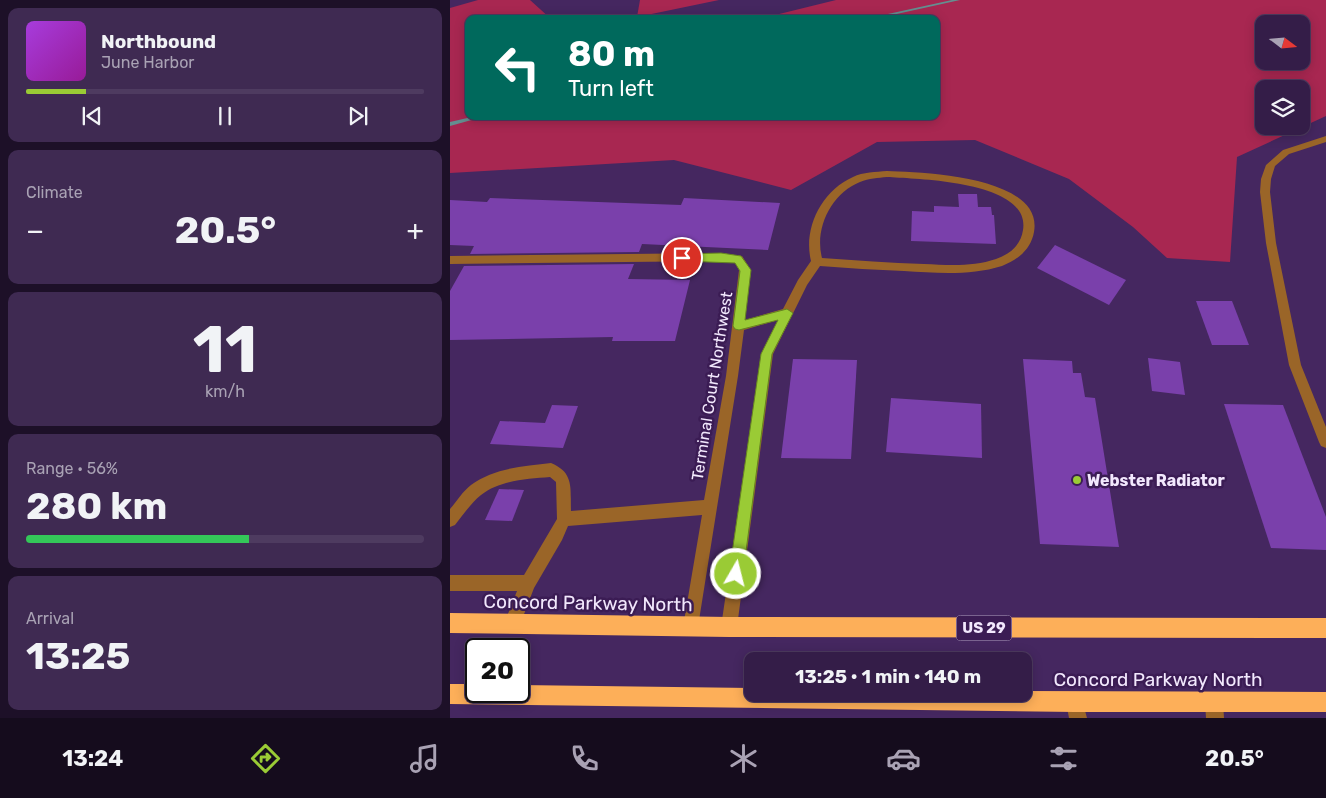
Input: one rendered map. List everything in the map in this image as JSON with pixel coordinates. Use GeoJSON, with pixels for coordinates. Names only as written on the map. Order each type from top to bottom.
{"type":"FeatureCollection","features":[{"type":"Feature","properties":{"kind":"highway","name":"Concord Parkway North"},"geometry":{"type":"LineString","coordinates":[[450,624],[691,627],[1326,628]]}},
{"type":"Feature","properties":{"kind":"highway","name":"Concord Parkway North"},"geometry":{"type":"LineString","coordinates":[[450,694],[1077,710],[1214,709],[1326,702]]}},
{"type":"Feature","properties":{"kind":"street"},"geometry":{"type":"LineString","coordinates":[[1326,139],[1286,152],[1271,165],[1266,179],[1265,192],[1270,244],[1296,365],[1313,414],[1326,442]]}},
{"type":"Feature","properties":{"kind":"street"},"geometry":{"type":"LineString","coordinates":[[729,627],[766,354],[802,283],[817,262],[812,242],[824,210],[832,196],[845,185],[861,176],[886,173],[952,180],[982,185],[1007,195],[1023,206],[1030,222],[1029,236],[1019,252],[996,263],[960,269],[817,262]]}},
{"type":"Feature","properties":{"kind":"street","name":"Terminal Court Northwest"},"geometry":{"type":"LineString","coordinates":[[450,260],[721,257],[738,259],[746,270],[739,326],[691,627]]}},
{"type":"Feature","properties":{"kind":"street"},"geometry":{"type":"LineString","coordinates":[[739,326],[787,313]]}},
{"type":"Feature","properties":{"kind":"street"},"geometry":{"type":"LineString","coordinates":[[450,520],[475,491],[490,481],[516,474],[551,470],[560,475],[563,481],[564,518],[528,584],[512,624]]}},
{"type":"Feature","properties":{"kind":"street"},"geometry":{"type":"LineString","coordinates":[[564,518],[710,507]]}},
{"type":"Feature","properties":{"kind":"street"},"geometry":{"type":"LineString","coordinates":[[450,583],[528,584]]}},
{"type":"Feature","properties":{"kind":"shaded area"},"geometry":{"type":"Polygon","coordinates":[[[478,0],[530,0],[547,15],[465,15],[465,120],[940,120],[940,15],[775,15],[836,0],[1326,0],[1326,116],[1310,123],[1310,80],[1255,80],[1255,135],[1285,135],[1237,157],[1230,262],[1167,258],[1133,227],[1069,179],[975,140],[877,142],[791,190],[674,160],[450,173],[450,8],[478,0]]]}},
{"type":"Feature","properties":{"kind":"shaded area"},"geometry":{"type":"Polygon","coordinates":[[[640,0],[719,0],[647,15],[637,15],[640,0]]]}},
{"type":"Feature","properties":{"kind":"building"},"geometry":{"type":"Polygon","coordinates":[[[958,194],[977,194],[978,207],[991,207],[992,215],[994,215],[996,244],[911,241],[912,211],[934,212],[934,206],[959,207],[958,194]]]}},
{"type":"Feature","properties":{"kind":"building"},"geometry":{"type":"Polygon","coordinates":[[[490,198],[681,205],[684,198],[780,203],[768,250],[642,244],[639,252],[470,254],[474,246],[450,245],[450,200],[487,202],[490,198]]]}},
{"type":"Feature","properties":{"kind":"building"},"geometry":{"type":"Polygon","coordinates":[[[1055,245],[1126,280],[1109,305],[1037,268],[1055,245]]]}},
{"type":"Feature","properties":{"kind":"building"},"geometry":{"type":"Polygon","coordinates":[[[634,264],[628,279],[690,280],[675,341],[612,341],[613,337],[450,340],[450,291],[464,266],[634,264]]]}},
{"type":"Feature","properties":{"kind":"building"},"geometry":{"type":"Polygon","coordinates":[[[1196,301],[1232,301],[1249,345],[1212,345],[1196,301]]]}},
{"type":"Feature","properties":{"kind":"building"},"geometry":{"type":"Polygon","coordinates":[[[1148,358],[1180,362],[1185,395],[1152,391],[1148,358]]]}},
{"type":"Feature","properties":{"kind":"building"},"geometry":{"type":"Polygon","coordinates":[[[793,359],[857,360],[851,459],[781,458],[793,359]]]}},
{"type":"Feature","properties":{"kind":"building"},"geometry":{"type":"Polygon","coordinates":[[[1023,359],[1072,361],[1073,373],[1081,373],[1085,397],[1095,398],[1119,547],[1040,544],[1023,359]]]}},
{"type":"Feature","properties":{"kind":"building"},"geometry":{"type":"Polygon","coordinates":[[[891,398],[981,404],[982,458],[886,452],[891,398]]]}},
{"type":"Feature","properties":{"kind":"building"},"geometry":{"type":"Polygon","coordinates":[[[1224,404],[1283,405],[1326,517],[1326,550],[1271,548],[1224,404]]]}},
{"type":"Feature","properties":{"kind":"building"},"geometry":{"type":"Polygon","coordinates":[[[552,405],[578,406],[563,448],[490,444],[500,421],[545,423],[552,405]]]}},
{"type":"Feature","properties":{"kind":"building"},"geometry":{"type":"Polygon","coordinates":[[[499,489],[524,490],[512,521],[485,520],[499,489]]]}},
{"type":"Feature","properties":{"kind":"waterway"},"geometry":{"type":"LineString","coordinates":[[886,15],[958,0]]}},
{"type":"Feature","properties":{"kind":"waterway"},"geometry":{"type":"LineString","coordinates":[[450,124],[467,120]]}},
{"type":"Feature","properties":{"kind":"place","name":"Webster Radiator"},"geometry":{"type":"Point","coordinates":[1077,480]}},
{"type":"Feature","properties":{"kind":"route"},"geometry":{"type":"LineString","coordinates":[[682,258],[721,257],[738,259],[746,270],[739,326],[787,313],[766,354],[736,574]]}}]}
